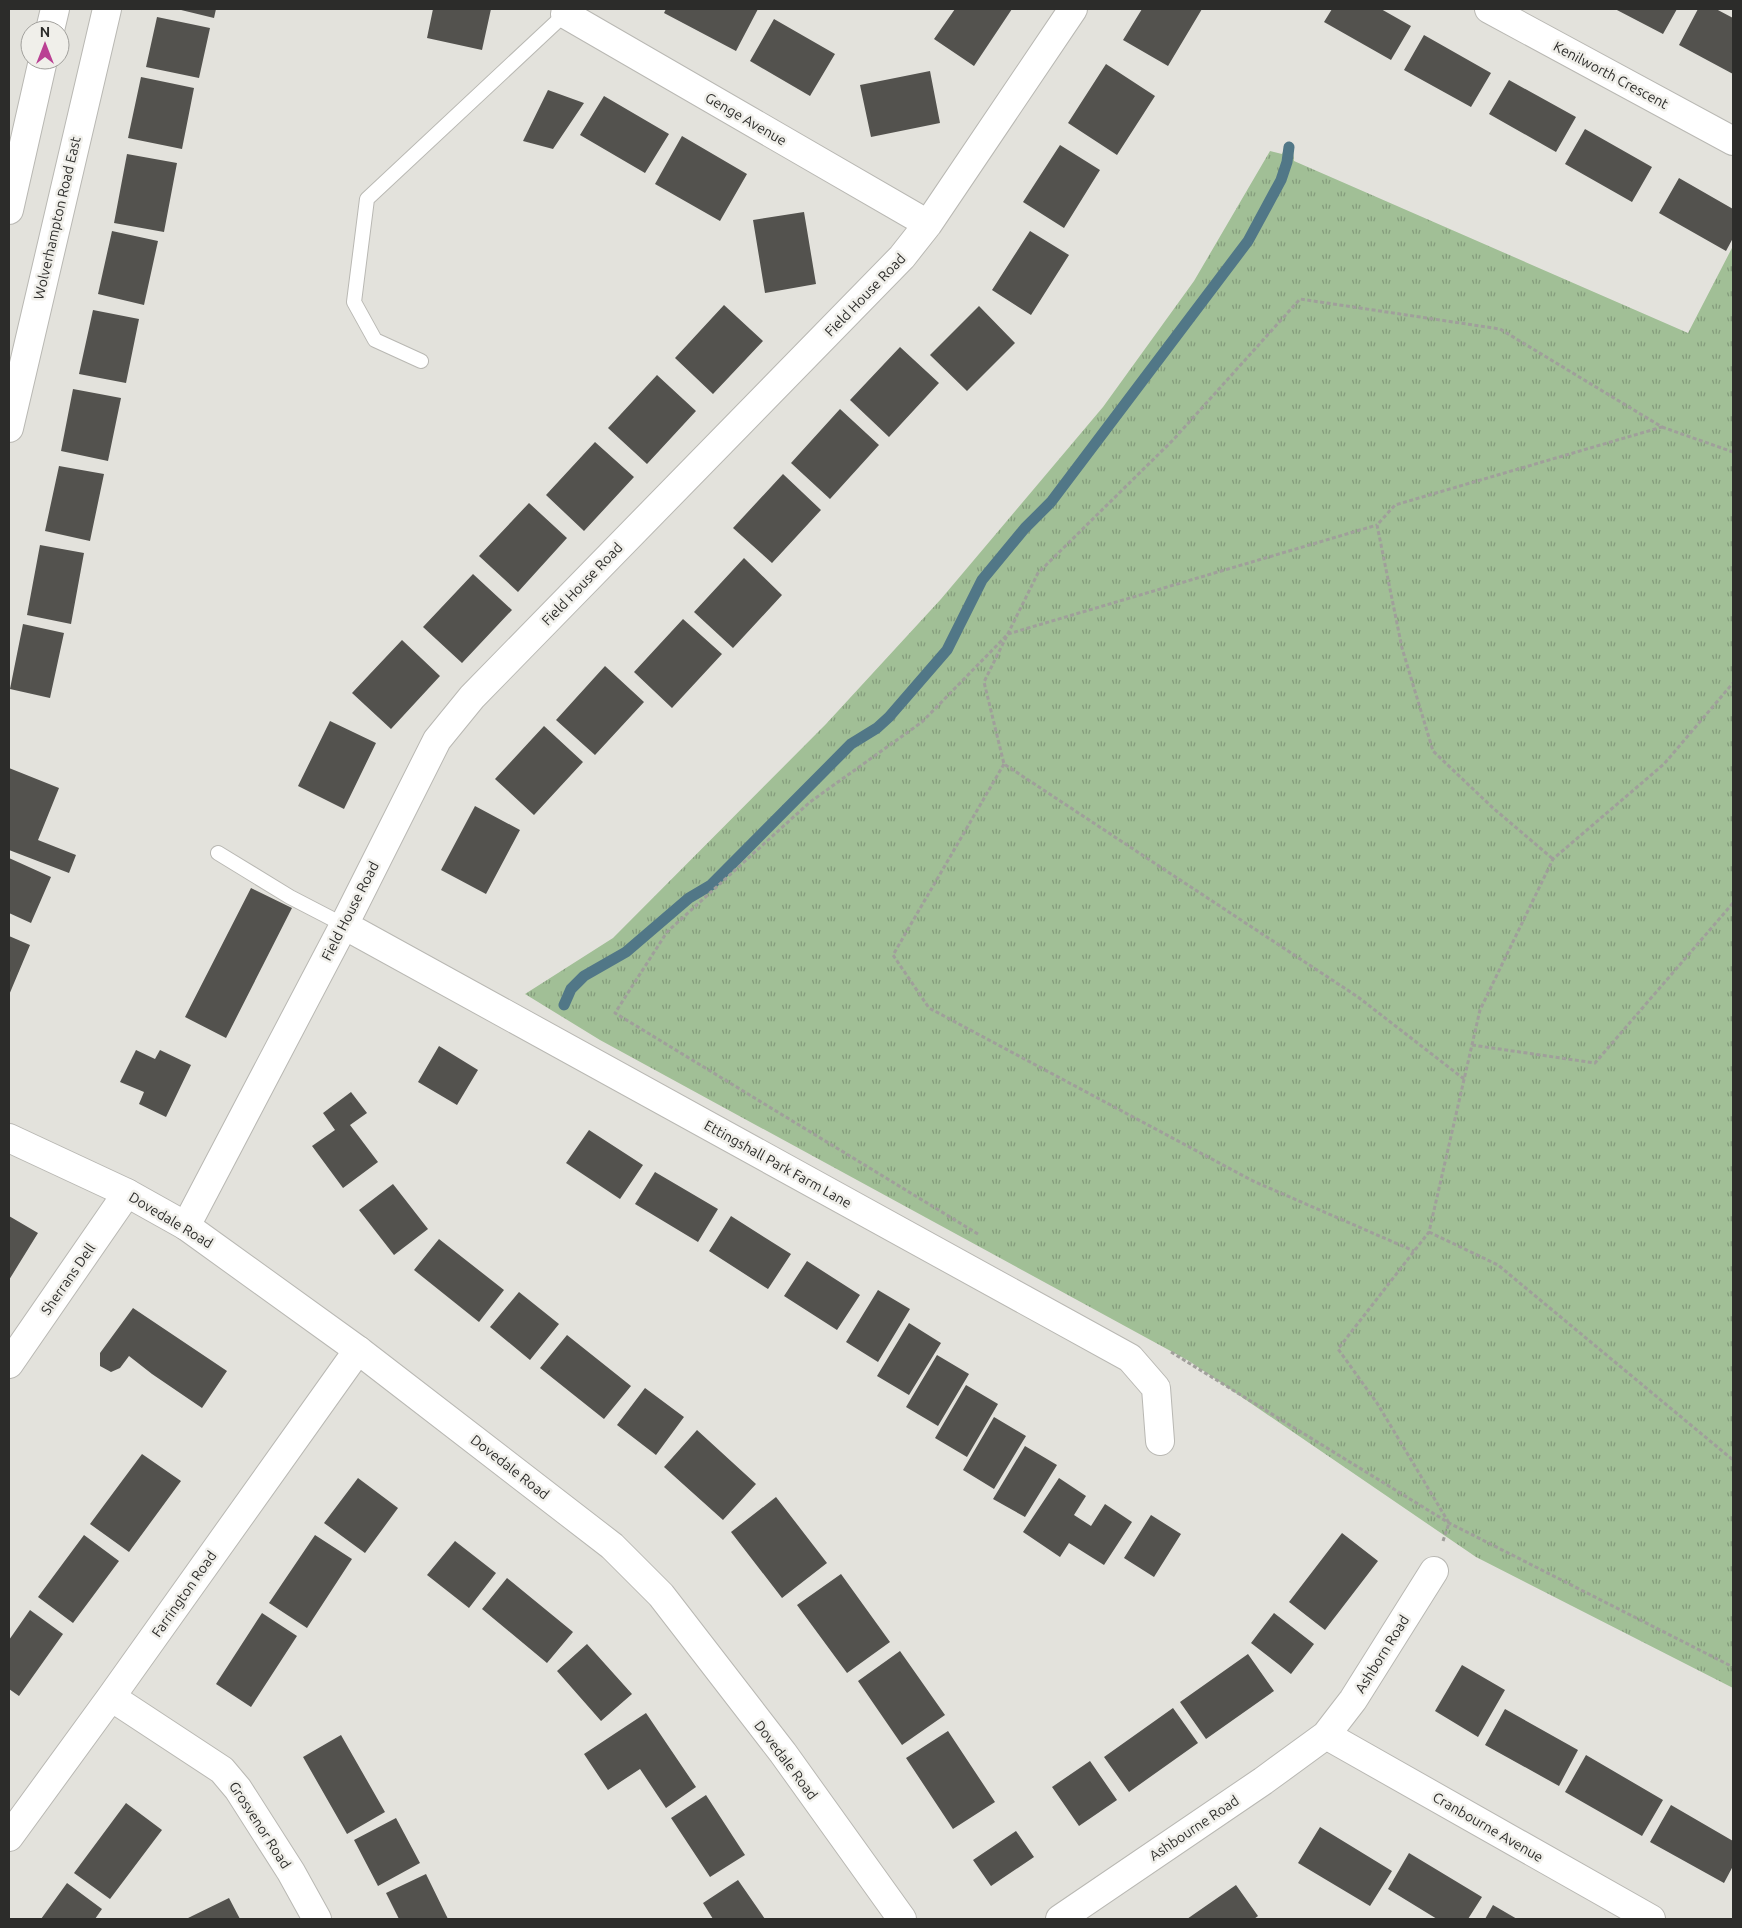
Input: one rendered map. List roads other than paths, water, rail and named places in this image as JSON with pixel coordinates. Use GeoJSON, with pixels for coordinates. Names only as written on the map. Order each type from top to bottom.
{"type":"FeatureCollection","features":[{"type":"Feature","properties":{"kind":"street","name":"Wolverhampton Road East"},"geometry":{"type":"LineString","coordinates":[[9,428],[107,9]]}},
{"type":"Feature","properties":{"kind":"street","name":"Field House Road"},"geometry":{"type":"LineString","coordinates":[[186,1226],[344,925],[437,740],[472,697],[902,257],[928,224],[1074,9]]}},
{"type":"Feature","properties":{"kind":"street","name":"Kenilworth Crescent"},"geometry":{"type":"LineString","coordinates":[[1489,9],[1733,141]]}},
{"type":"Feature","properties":{"kind":"street","name":"Genge Avenue"},"geometry":{"type":"LineString","coordinates":[[565,14],[928,224]]}},
{"type":"Feature","properties":{"kind":"street"},"geometry":{"type":"LineString","coordinates":[[9,210],[41,70]]}},
{"type":"Feature","properties":{"kind":"street","name":"Ettingshall Park Farm Lane"},"geometry":{"type":"LineString","coordinates":[[344,925],[1130,1358],[1156,1388],[1160,1441]]}},
{"type":"Feature","properties":{"kind":"street","name":"Dovedale Road"},"geometry":{"type":"LineString","coordinates":[[9,1138],[127,1193],[186,1226],[358,1350],[612,1546],[661,1595],[782,1753],[902,1919]]}},
{"type":"Feature","properties":{"kind":"street","name":"Sherrans Dell"},"geometry":{"type":"LineString","coordinates":[[9,1364],[127,1193]]}},
{"type":"Feature","properties":{"kind":"street","name":"Farrington Road"},"geometry":{"type":"LineString","coordinates":[[9,1837],[111,1698],[358,1350]]}},
{"type":"Feature","properties":{"kind":"street","name":"Ashborn Road"},"geometry":{"type":"LineString","coordinates":[[1326,1735],[1353,1700],[1434,1571]]}},
{"type":"Feature","properties":{"kind":"street","name":"Grosvenor Road"},"geometry":{"type":"LineString","coordinates":[[111,1698],[222,1770],[238,1789],[291,1872],[317,1919]]}},
{"type":"Feature","properties":{"kind":"street","name":"Ashbourne Road"},"geometry":{"type":"LineString","coordinates":[[1060,1919],[1263,1781],[1326,1735]]}},
{"type":"Feature","properties":{"kind":"street","name":"Cranbourne Avenue"},"geometry":{"type":"LineString","coordinates":[[1326,1735],[1651,1919]]}},
{"type":"Feature","properties":{"kind":"lane"},"geometry":{"type":"LineString","coordinates":[[421,361],[375,340],[354,302],[366,199],[565,14]]}},
{"type":"Feature","properties":{"kind":"lane"},"geometry":{"type":"LineString","coordinates":[[218,853],[290,896],[344,925]]}},
{"type":"Feature","properties":{"kind":"waterway"},"geometry":{"type":"LineString","coordinates":[[564,1005],[571,989],[584,976],[626,952],[689,898],[711,885],[851,744],[877,728],[889,717],[947,650],[982,580],[1025,528],[1051,502],[1248,241],[1281,180],[1287,162],[1289,147]]}}]}
